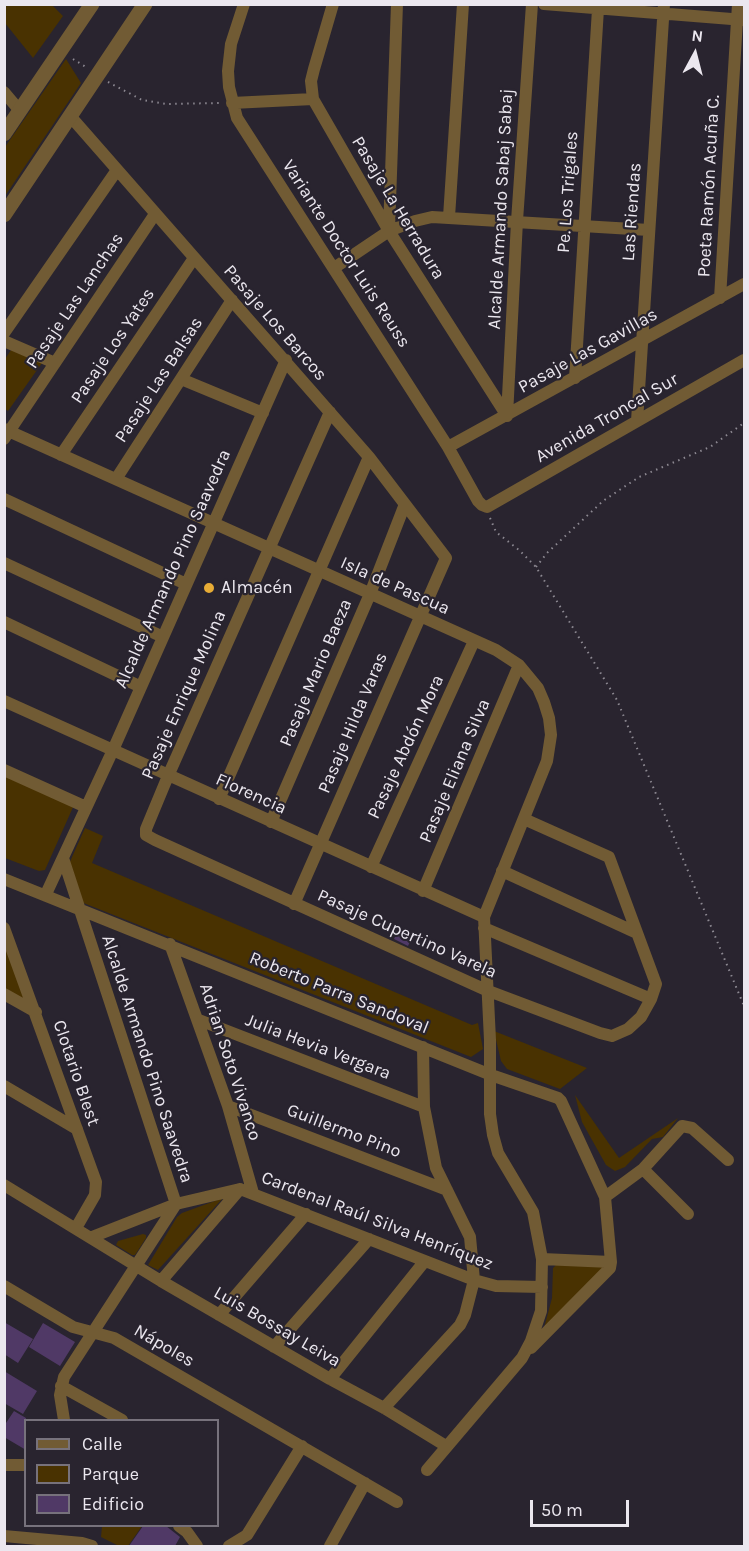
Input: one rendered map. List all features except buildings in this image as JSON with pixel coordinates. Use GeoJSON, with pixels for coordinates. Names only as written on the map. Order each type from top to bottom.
{"type":"FeatureCollection","features":[{"type":"Feature","properties":{"kind":"street"},"geometry":{"type":"LineString","coordinates":[[4,134],[92,4]]}},
{"type":"Feature","properties":{"kind":"street"},"geometry":{"type":"LineString","coordinates":[[4,214],[145,4]]}},
{"type":"Feature","properties":{"kind":"street","name":"Variante Doctor Luis Reuss"},"geometry":{"type":"LineString","coordinates":[[244,4],[229,58],[229,87],[237,118],[448,447],[478,501],[487,507]]}},
{"type":"Feature","properties":{"kind":"street"},"geometry":{"type":"LineString","coordinates":[[232,103],[312,99],[311,81],[333,4]]}},
{"type":"Feature","properties":{"kind":"street"},"geometry":{"type":"LineString","coordinates":[[389,231],[397,4]]}},
{"type":"Feature","properties":{"kind":"street"},"geometry":{"type":"LineString","coordinates":[[449,217],[463,4]]}},
{"type":"Feature","properties":{"kind":"street","name":"Alcalde Armando Sabaj Sabaj"},"geometry":{"type":"LineString","coordinates":[[507,416],[517,221],[532,4]]}},
{"type":"Feature","properties":{"kind":"street"},"geometry":{"type":"LineString","coordinates":[[544,4],[598,9],[664,9],[741,19]]}},
{"type":"Feature","properties":{"kind":"street","name":"Poeta Ramón Acuña C."},"geometry":{"type":"LineString","coordinates":[[720,298],[741,19],[738,4]]}},
{"type":"Feature","properties":{"kind":"street","name":"Pe. Los Trigales"},"geometry":{"type":"LineString","coordinates":[[575,378],[598,9]]}},
{"type":"Feature","properties":{"kind":"street","name":"Las Riendas"},"geometry":{"type":"LineString","coordinates":[[637,421],[664,9]]}},
{"type":"Feature","properties":{"kind":"street"},"geometry":{"type":"LineString","coordinates":[[4,92],[20,111]]}},
{"type":"Feature","properties":{"kind":"street","name":"Pasaje La Herradura"},"geometry":{"type":"LineString","coordinates":[[312,99],[389,231],[507,416]]}},
{"type":"Feature","properties":{"kind":"street","name":"Pasaje Los Barcos"},"geometry":{"type":"LineString","coordinates":[[71,117],[369,457],[446,558]]}},
{"type":"Feature","properties":{"kind":"street"},"geometry":{"type":"LineString","coordinates":[[4,333],[117,170]]}},
{"type":"Feature","properties":{"kind":"street","name":"Pasaje Las Lanchas"},"geometry":{"type":"LineString","coordinates":[[6,433],[155,214]]}},
{"type":"Feature","properties":{"kind":"street"},"geometry":{"type":"LineString","coordinates":[[334,268],[389,231],[424,219],[449,217],[649,230]]}},
{"type":"Feature","properties":{"kind":"street","name":"Pasaje Los Yates"},"geometry":{"type":"LineString","coordinates":[[61,455],[194,258]]}},
{"type":"Feature","properties":{"kind":"street","name":"Pasaje Las Gavillas"},"geometry":{"type":"LineString","coordinates":[[448,447],[744,284]]}},
{"type":"Feature","properties":{"kind":"street","name":"Pasaje Las Balsas"},"geometry":{"type":"LineString","coordinates":[[116,479],[232,300]]}},
{"type":"Feature","properties":{"kind":"street"},"geometry":{"type":"LineString","coordinates":[[4,341],[55,363]]}},
{"type":"Feature","properties":{"kind":"street","name":"Alcalde Armando Pino Saavedra"},"geometry":{"type":"LineString","coordinates":[[46,894],[113,750],[286,360]]}},
{"type":"Feature","properties":{"kind":"street","name":"Avenida Troncal Sur"},"geometry":{"type":"LineString","coordinates":[[487,507],[744,360]]}},
{"type":"Feature","properties":{"kind":"street"},"geometry":{"type":"LineString","coordinates":[[181,379],[263,412]]}},
{"type":"Feature","properties":{"kind":"street","name":"Pasaje Enrique Molina"},"geometry":{"type":"LineString","coordinates":[[146,829],[268,548],[330,412]]}},
{"type":"Feature","properties":{"kind":"street","name":"Isla de Pascua"},"geometry":{"type":"LineString","coordinates":[[6,433],[116,479],[510,657],[519,665],[538,688],[549,718],[551,735],[547,761],[502,871],[484,923]]}},
{"type":"Feature","properties":{"kind":"street"},"geometry":{"type":"LineString","coordinates":[[219,799],[369,457]]}},
{"type":"Feature","properties":{"kind":"street"},"geometry":{"type":"LineString","coordinates":[[4,499],[186,584]]}},
{"type":"Feature","properties":{"kind":"street","name":"Pasaje Mario Baeza"},"geometry":{"type":"LineString","coordinates":[[271,822],[370,594],[405,504]]}},
{"type":"Feature","properties":{"kind":"street","name":"Pasaje Hilda Varas"},"geometry":{"type":"LineString","coordinates":[[294,904],[446,558]]}},
{"type":"Feature","properties":{"kind":"street"},"geometry":{"type":"LineString","coordinates":[[4,563],[163,637]]}},
{"type":"Feature","properties":{"kind":"street"},"geometry":{"type":"LineString","coordinates":[[4,622],[141,687]]}},
{"type":"Feature","properties":{"kind":"street","name":"Pasaje Abdón Mora"},"geometry":{"type":"LineString","coordinates":[[371,867],[474,641]]}},
{"type":"Feature","properties":{"kind":"street","name":"Pasaje Eliana Silva"},"geometry":{"type":"LineString","coordinates":[[423,891],[519,665]]}},
{"type":"Feature","properties":{"kind":"street","name":"Florencia"},"geometry":{"type":"LineString","coordinates":[[4,701],[371,867],[484,923],[651,999]]}},
{"type":"Feature","properties":{"kind":"street"},"geometry":{"type":"LineString","coordinates":[[4,770],[86,807]]}},
{"type":"Feature","properties":{"kind":"street"},"geometry":{"type":"LineString","coordinates":[[524,819],[609,857],[656,984],[651,999]]}},
{"type":"Feature","properties":{"kind":"street","name":"Pasaje Cupertino Varela"},"geometry":{"type":"LineString","coordinates":[[146,829],[146,835],[155,840],[294,904],[486,990],[600,1033],[612,1036],[628,1029],[642,1017],[651,999]]}},
{"type":"Feature","properties":{"kind":"street","name":"Alcalde Armando Pino Saavedra"},"geometry":{"type":"LineString","coordinates":[[63,858],[77,907],[176,1204],[138,1267],[68,1370],[62,1386],[60,1405],[64,1419]]}},
{"type":"Feature","properties":{"kind":"street"},"geometry":{"type":"LineString","coordinates":[[502,871],[637,933]]}},
{"type":"Feature","properties":{"kind":"street","name":"Roberto Parra Sandoval"},"geometry":{"type":"LineString","coordinates":[[4,879],[491,1075],[552,1095],[561,1101],[605,1197],[611,1262]]}},
{"type":"Feature","properties":{"kind":"street"},"geometry":{"type":"LineString","coordinates":[[484,923],[491,1075],[490,1114],[493,1135],[498,1153],[533,1212],[542,1259],[541,1311],[531,1341],[522,1358]]}},
{"type":"Feature","properties":{"kind":"street","name":"Clotario Blest"},"geometry":{"type":"LineString","coordinates":[[4,928],[36,1012],[96,1187],[95,1195],[76,1228]]}},
{"type":"Feature","properties":{"kind":"street","name":"Adrian Soto Vivanco"},"geometry":{"type":"LineString","coordinates":[[170,944],[228,1106],[246,1191]]}},
{"type":"Feature","properties":{"kind":"street"},"geometry":{"type":"LineString","coordinates":[[4,994],[36,1012]]}},
{"type":"Feature","properties":{"kind":"street","name":"Julia Hevia Vergara"},"geometry":{"type":"LineString","coordinates":[[199,1020],[424,1107]]}},
{"type":"Feature","properties":{"kind":"street"},"geometry":{"type":"LineString","coordinates":[[384,1408],[460,1325],[465,1315],[474,1280],[470,1237],[436,1168],[424,1107],[423,1047]]}},
{"type":"Feature","properties":{"kind":"street"},"geometry":{"type":"LineString","coordinates":[[4,1086],[77,1129]]}},
{"type":"Feature","properties":{"kind":"street","name":"Guillermo Pino"},"geometry":{"type":"LineString","coordinates":[[228,1106],[447,1190]]}},
{"type":"Feature","properties":{"kind":"street"},"geometry":{"type":"LineString","coordinates":[[605,1197],[643,1169],[682,1126],[692,1128],[728,1160]]}},
{"type":"Feature","properties":{"kind":"street"},"geometry":{"type":"LineString","coordinates":[[643,1169],[688,1214]]}},
{"type":"Feature","properties":{"kind":"street"},"geometry":{"type":"LineString","coordinates":[[4,1185],[92,1237]]}},
{"type":"Feature","properties":{"kind":"street"},"geometry":{"type":"LineString","coordinates":[[161,1281],[246,1191]]}},
{"type":"Feature","properties":{"kind":"street","name":"Cardenal Raúl Silva Henríquez"},"geometry":{"type":"LineString","coordinates":[[92,1237],[176,1204],[246,1191],[474,1280],[496,1286],[542,1287]]}},
{"type":"Feature","properties":{"kind":"street"},"geometry":{"type":"LineString","coordinates":[[219,1315],[306,1214]]}},
{"type":"Feature","properties":{"kind":"street","name":"Luis Bossay Leiva"},"geometry":{"type":"LineString","coordinates":[[92,1237],[161,1281],[447,1446]]}},
{"type":"Feature","properties":{"kind":"street"},"geometry":{"type":"LineString","coordinates":[[274,1347],[369,1239]]}},
{"type":"Feature","properties":{"kind":"street"},"geometry":{"type":"LineString","coordinates":[[427,1470],[522,1358],[610,1268],[611,1262],[542,1259]]}},
{"type":"Feature","properties":{"kind":"street"},"geometry":{"type":"LineString","coordinates":[[330,1379],[424,1262]]}},
{"type":"Feature","properties":{"kind":"street","name":"Nápoles"},"geometry":{"type":"LineString","coordinates":[[4,1286],[73,1327],[114,1338],[397,1502]]}},
{"type":"Feature","properties":{"kind":"street"},"geometry":{"type":"LineString","coordinates":[[62,1386],[121,1419]]}},
{"type":"Feature","properties":{"kind":"street"},"geometry":{"type":"LineString","coordinates":[[229,1546],[247,1535],[302,1446]]}},
{"type":"Feature","properties":{"kind":"street"},"geometry":{"type":"LineString","coordinates":[[4,1465],[24,1465]]}},
{"type":"Feature","properties":{"kind":"street"},"geometry":{"type":"LineString","coordinates":[[330,1546],[365,1483]]}},
{"type":"Feature","properties":{"kind":"street"},"geometry":{"type":"LineString","coordinates":[[180,1527],[197,1546]]}},
{"type":"Feature","properties":{"kind":"street"},"geometry":{"type":"LineString","coordinates":[[4,1536],[33,1543],[92,1546]]}},
{"type":"Feature","properties":{"kind":"path"},"geometry":{"type":"LineString","coordinates":[[60,51],[124,92],[142,100],[166,104],[232,103]]}},
{"type":"Feature","properties":{"kind":"path"},"geometry":{"type":"LineString","coordinates":[[536,567],[547,553],[603,501],[639,477],[710,447],[744,423]]}},
{"type":"Feature","properties":{"kind":"path"},"geometry":{"type":"LineString","coordinates":[[487,507],[496,532],[536,567],[617,700],[744,1006]]}},
{"type":"Feature","properties":{"kind":"green space"},"geometry":{"type":"Polygon","coordinates":[[[4,5],[52,5],[63,16],[33,58],[5,23],[4,5]]]}},
{"type":"Feature","properties":{"kind":"green space"},"geometry":{"type":"Polygon","coordinates":[[[66,59],[81,83],[5,196],[5,147],[66,59]]]}},
{"type":"Feature","properties":{"kind":"green space"},"geometry":{"type":"Polygon","coordinates":[[[11,350],[42,363],[8,411],[5,409],[5,359],[11,350]]]}},
{"type":"Feature","properties":{"kind":"green space"},"geometry":{"type":"Polygon","coordinates":[[[4,774],[74,805],[45,870],[39,871],[5,858],[4,774]]]}},
{"type":"Feature","properties":{"kind":"green space"},"geometry":{"type":"Polygon","coordinates":[[[85,828],[103,836],[92,863],[472,1025],[478,1023],[483,1049],[471,1057],[81,902],[68,866],[85,828]]]}},
{"type":"Feature","properties":{"kind":"green space"},"geometry":{"type":"Polygon","coordinates":[[[4,942],[24,998],[19,999],[5,990],[4,942]]]}},
{"type":"Feature","properties":{"kind":"green space"},"geometry":{"type":"Polygon","coordinates":[[[494,1031],[587,1068],[560,1089],[507,1069],[501,1061],[494,1031]]]}},
{"type":"Feature","properties":{"kind":"green space"},"geometry":{"type":"Polygon","coordinates":[[[575,1095],[619,1158],[678,1118],[663,1137],[652,1139],[625,1167],[615,1171],[606,1165],[582,1122],[575,1095]]]}},
{"type":"Feature","properties":{"kind":"green space"},"geometry":{"type":"Polygon","coordinates":[[[223,1198],[158,1270],[148,1265],[177,1217],[223,1198]]]}},
{"type":"Feature","properties":{"kind":"green space"},"geometry":{"type":"Polygon","coordinates":[[[143,1234],[146,1238],[135,1255],[116,1245],[118,1241],[143,1234]]]}},
{"type":"Feature","properties":{"kind":"green space"},"geometry":{"type":"Polygon","coordinates":[[[603,1263],[604,1271],[543,1332],[552,1298],[553,1268],[556,1265],[603,1263]]]}},
{"type":"Feature","properties":{"kind":"green space"},"geometry":{"type":"Polygon","coordinates":[[[102,1527],[141,1527],[128,1546],[119,1546],[101,1537],[102,1527]]]}},
{"type":"Feature","properties":{"kind":"place","name":"Almacén"},"geometry":{"type":"Point","coordinates":[209,588]}}]}
